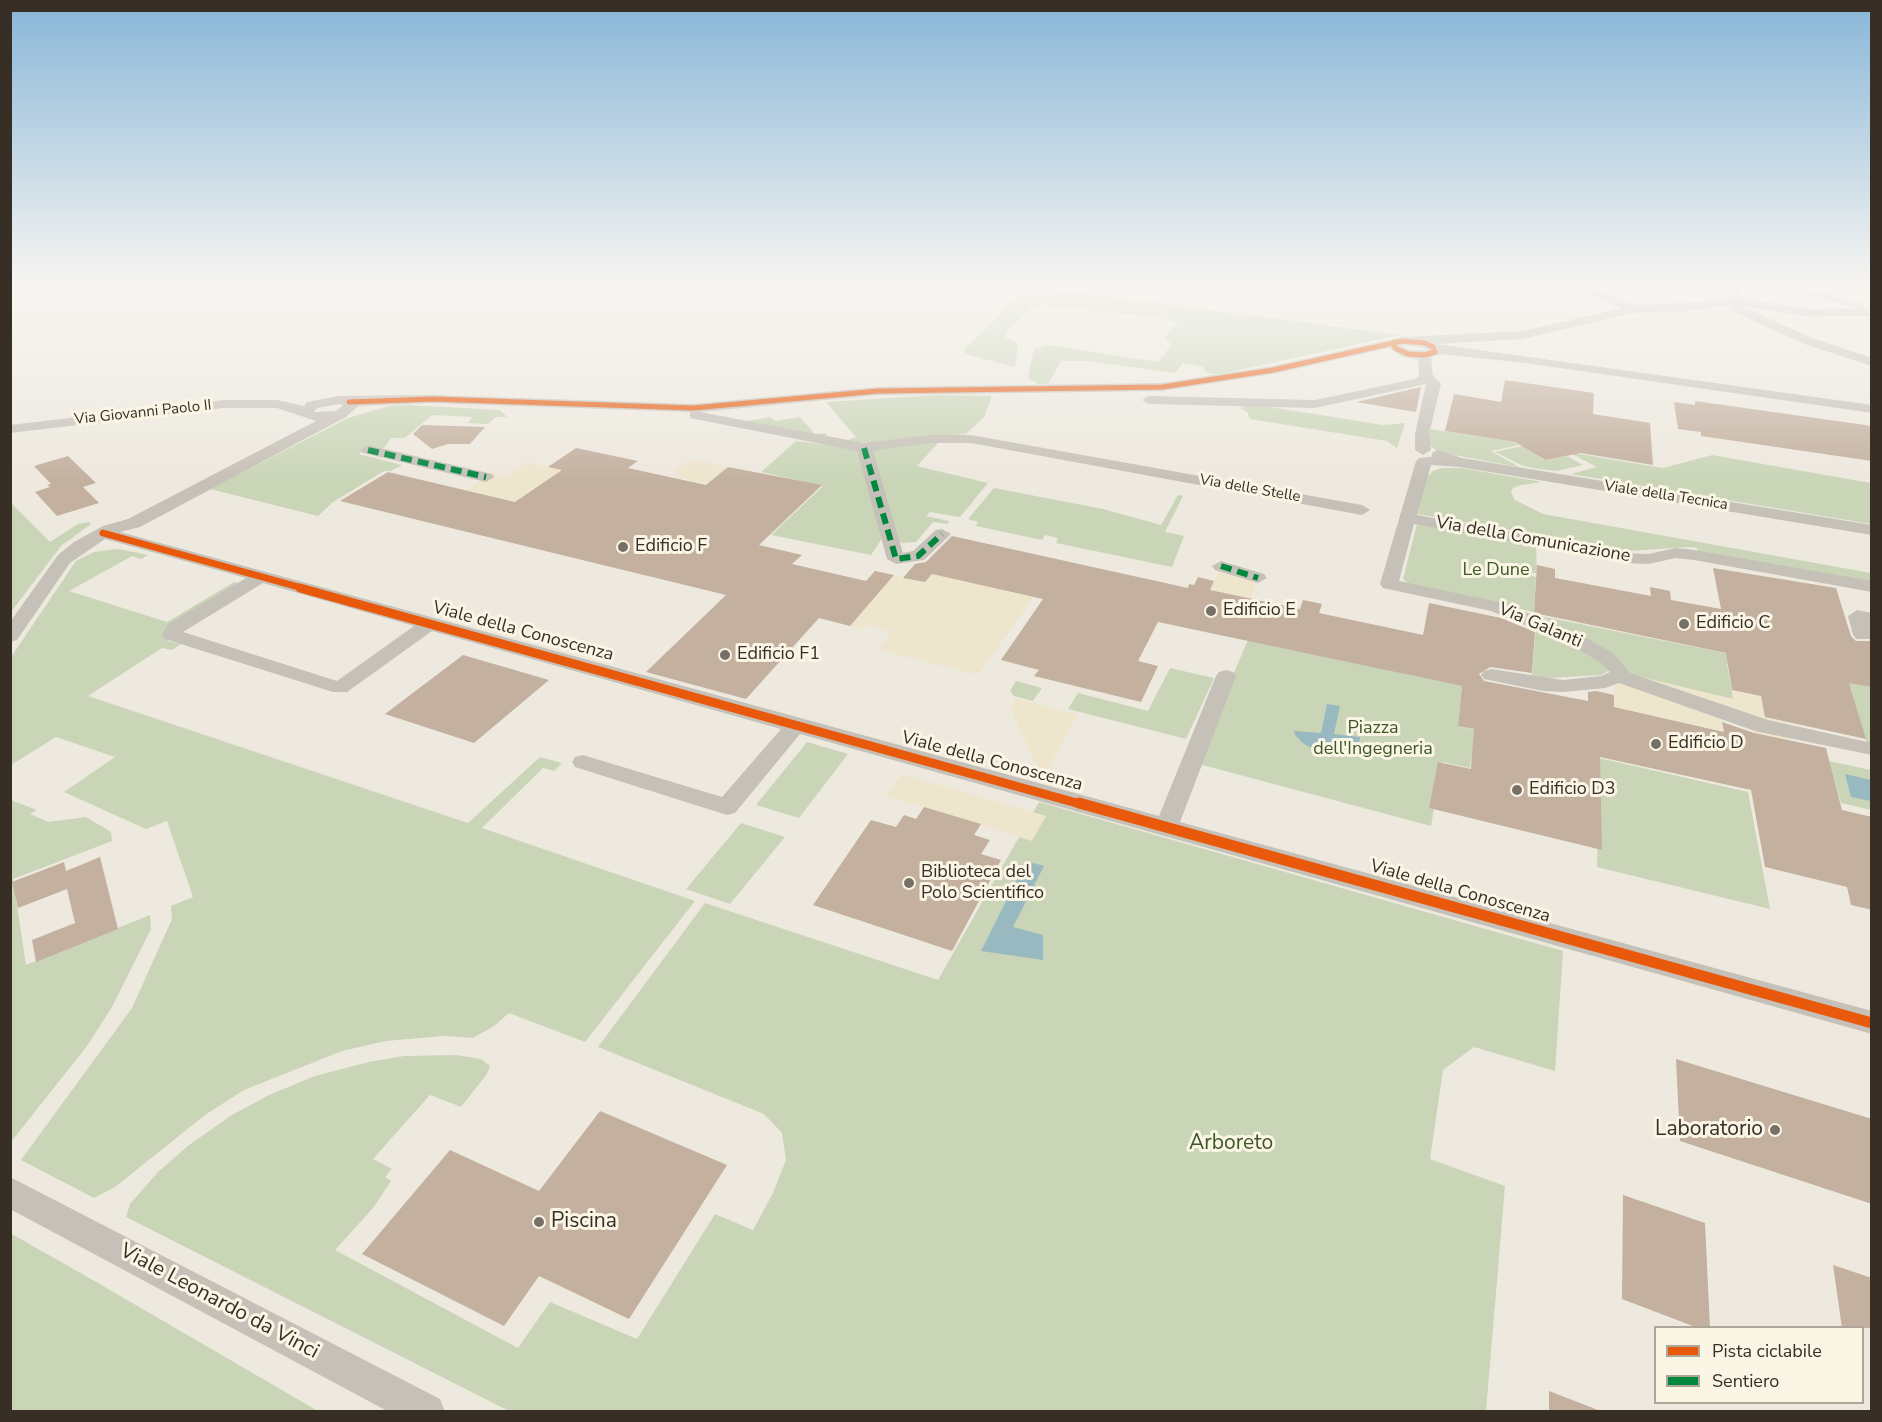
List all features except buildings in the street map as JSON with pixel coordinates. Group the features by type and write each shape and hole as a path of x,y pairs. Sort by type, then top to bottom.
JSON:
{"street":[{"path":"10,636 64,559 80,546 106,531 134,523 345,409 396,400 701,408 878,391 1162,387 1203,383 1355,353 1387,349"},
{"path":"1409,349 1525,359 1872,409"},
{"path":"1492,349 1525,359"},
{"path":"1830,349 1872,362"},
{"path":"1426,377 1429,352"},
{"path":"1023,390 1076,397 1315,404 1413,385 1426,377"},
{"path":"1407,518 1429,457 1422,434 1434,384 1426,377"},
{"path":"106,531 119,518 301,426 312,405 325,401"},
{"name":"Via Giovanni Paolo II","path":"10,429 223,404 325,401 345,409"},
{"name":"Via Giovanni Paolo II","path":"277,404 319,417 345,409"},
{"name":"Via delle Stelle","path":"665,408 864,448 930,439 971,438 1362,510"},
{"path":"864,448 896,559 918,556 942,534"},
{"path":"368,450 486,477"},
{"name":"Viale della Tecnica","path":"1429,457 1872,530"},
{"name":"Via Galanti","path":"1407,518 1389,584 1496,607 1563,632 1607,658 1620,669 1618,676"},
{"name":"Via della Comunicazione","path":"1407,518 1627,558 1648,559 1676,553 1694,555 1872,587"},
{"name":"Viale della Conoscenza","path":"106,531 429,624 1872,1023"},
{"path":"1221,566 1258,578"},
{"path":"261,577 175,628 172,635 340,688 429,624"},
{"path":"1491,675 1543,685 1563,686 1596,684 1618,676 1764,726 1869,749"},
{"path":"1166,827 1226,676"},
{"path":"583,762 727,807 796,725"},
{"name":"Viale Leonardo da Vinci","path":"10,1192 428,1412"}],"green space":[{"path":"1017,349 1015,367 965,354 964,350"},
{"path":"1034,349 1076,349 1158,362 1168,349 1334,349 1216,375 1206,372 1203,367 1183,363 1175,373 1089,361 1061,361 1048,384 1038,384 1028,378"},
{"path":"938,395 992,396 984,417 966,434 869,443 846,441 856,437 826,402"},
{"path":"1252,404 1383,425 1405,423 1397,448 1387,441 1250,419 1247,412 1240,408"},
{"path":"389,406 500,410 507,417 496,417 488,424 468,423 472,417 432,415 405,438 391,438 384,448 367,446 359,454 402,465 391,471 384,471 333,502 318,516 210,489 348,418"},
{"path":"770,417 775,421 800,417 815,434 826,433 828,438 743,422"},
{"path":"1430,429 1515,442 1519,445 1491,451 1519,467 1438,452 1428,444"},
{"path":"796,441 858,449 883,537 871,555 771,535 823,486 761,472"},
{"path":"938,443 917,466 988,483 960,517 930,512 926,516 949,521 948,524 933,522 916,542 903,543 900,542 869,451"},
{"path":"1522,446 1544,460 1567,456 1583,465 1557,471 1539,469 1523,466 1495,452"},
{"path":"1568,452 1663,468 1712,455 1871,483 1871,524 1571,474 1597,467"},
{"path":"1441,468 1462,468 1542,482 1521,485 1513,488 1511,493 1515,500 1543,514 1871,573 1871,583 1698,552 1697,548 1691,547 1628,551 1418,514 1425,479 1433,471"},
{"path":"994,488 1103,509 1161,525 1178,495 1183,496 1165,532 1184,536 1172,567 1056,543 1058,538 1045,535 1042,540 976,526 978,522 968,519"},
{"path":"10,502 50,542 78,524 89,522 91,524 61,546 11,612"},
{"name":"Le Dune","path":"1417,524 1536,545 1537,573 1532,573 1532,576 1536,577 1534,612 1409,584 1403,579"},
{"path":"118,549 148,555 141,559 132,556 69,591 167,622 234,582 241,584 164,636 168,641 181,644 172,650 162,648 88,696 468,823 540,757 562,763 554,771 543,768 482,828 695,901 585,1042 509,1013 494,1026 473,1038 444,1036 386,1041 342,1051 244,1090 205,1115 115,1187 94,1198 21,1160 132,1008 172,919 171,906 193,897 167,821 146,829 64,792 115,757 56,737 11,765 11,657 76,561 94,552"},
{"path":"1540,616 1775,663 1776,673 1727,663 1733,699 1634,677 1590,644"},
{"path":"1536,625 1606,663 1610,670 1601,675 1532,679"},
{"name":"Piazza dell'Ingegneria","path":"1248,640 1462,686 1458,726 1748,792 1770,909 1597,867 1600,773 1472,756 1470,768 1442,762 1431,826 1195,763"},
{"path":"1170,668 1214,678 1186,739 1068,709 1078,693 1148,711"},
{"path":"1796,678 1871,681 1871,749 1868,748 1851,689"},
{"path":"1016,681 1042,688 1033,701 1014,696 1010,691"},
{"path":"807,742 848,754 799,818 756,805"},
{"path":"1829,761 1871,770 1871,810 1841,803"},
{"path":"11,800 37,810 30,814 48,822 86,817 111,832 112,841 13,879 26,965 150,915 151,929 112,1007 87,1046 11,1142"},
{"name":"Arboreto","path":"1039,802 1563,951 1555,1071 1474,1047 1443,1070 1430,1159 1505,1186 1486,1411 509,1411 126,1217 130,1204 158,1172 189,1145 232,1115 269,1095 315,1076 369,1062 404,1056 456,1055 481,1059 490,1066 487,1074 461,1107 430,1095 373,1159 392,1169 385,1177 391,1181 373,1208 335,1250 518,1348 550,1302 637,1339 715,1214 753,1230 773,1193 786,1160 782,1133 764,1114 598,1047 705,903 938,980"},
{"path":"741,823 785,837 730,904 686,889"},
{"path":"10,1233 91,1279 318,1411 11,1411"}],"shaded area":[{"path":"690,459 728,467 707,484 676,477 680,473 673,471"},
{"path":"526,462 562,470 522,503 466,490 493,473 505,476"},
{"path":"1221,566 1260,574 1250,599 1210,590"},
{"path":"932,574 1034,597 978,675 878,650 891,632 866,625 862,629 850,626 894,575 925,582"},
{"path":"1621,672 1733,699 1732,690 1761,696 1765,716 1786,720 1791,746 1756,740 1754,725 1722,719 1723,731 1614,707 1613,679"},
{"path":"1016,698 1077,715 1043,778 1010,708"},
{"path":"902,774 1046,816 1032,841 886,796"}],"water":[{"path":"1327,704 1340,706 1334,734 1360,737 1359,744 1351,751 1335,754 1318,751 1304,744 1295,735 1294,731 1321,733"},
{"path":"1845,774 1871,780 1871,801 1851,797"},
{"path":"1026,861 1044,866 1013,927 1043,935 1043,960 981,951"}],"marked path":[{"path":"864,448 896,559 918,556 942,534"},
{"path":"368,450 486,477"},
{"path":"1221,566 1258,578"}],"cycle path":[{"path":"349,402 433,399 693,408 878,391 1162,387 1273,370 1365,349"},
{"path":"1398,349 1408,354 1424,355 1435,352 1434,349"},
{"path":"103,533 1872,1023"}],"place":[{"name":"Edificio F","path":"623,547"},
{"name":"Edificio E","path":"1211,611"},
{"name":"Edificio C","path":"1684,624"},
{"name":"Edificio F1","path":"725,655"},
{"name":"Edificio D","path":"1656,744"},
{"name":"Edificio D3","path":"1517,790"},
{"name":"Biblioteca del Polo Scientifico","path":"909,883"},
{"name":"Laboratorio","path":"1775,1130"},
{"name":"Piscina","path":"539,1222"}]}
